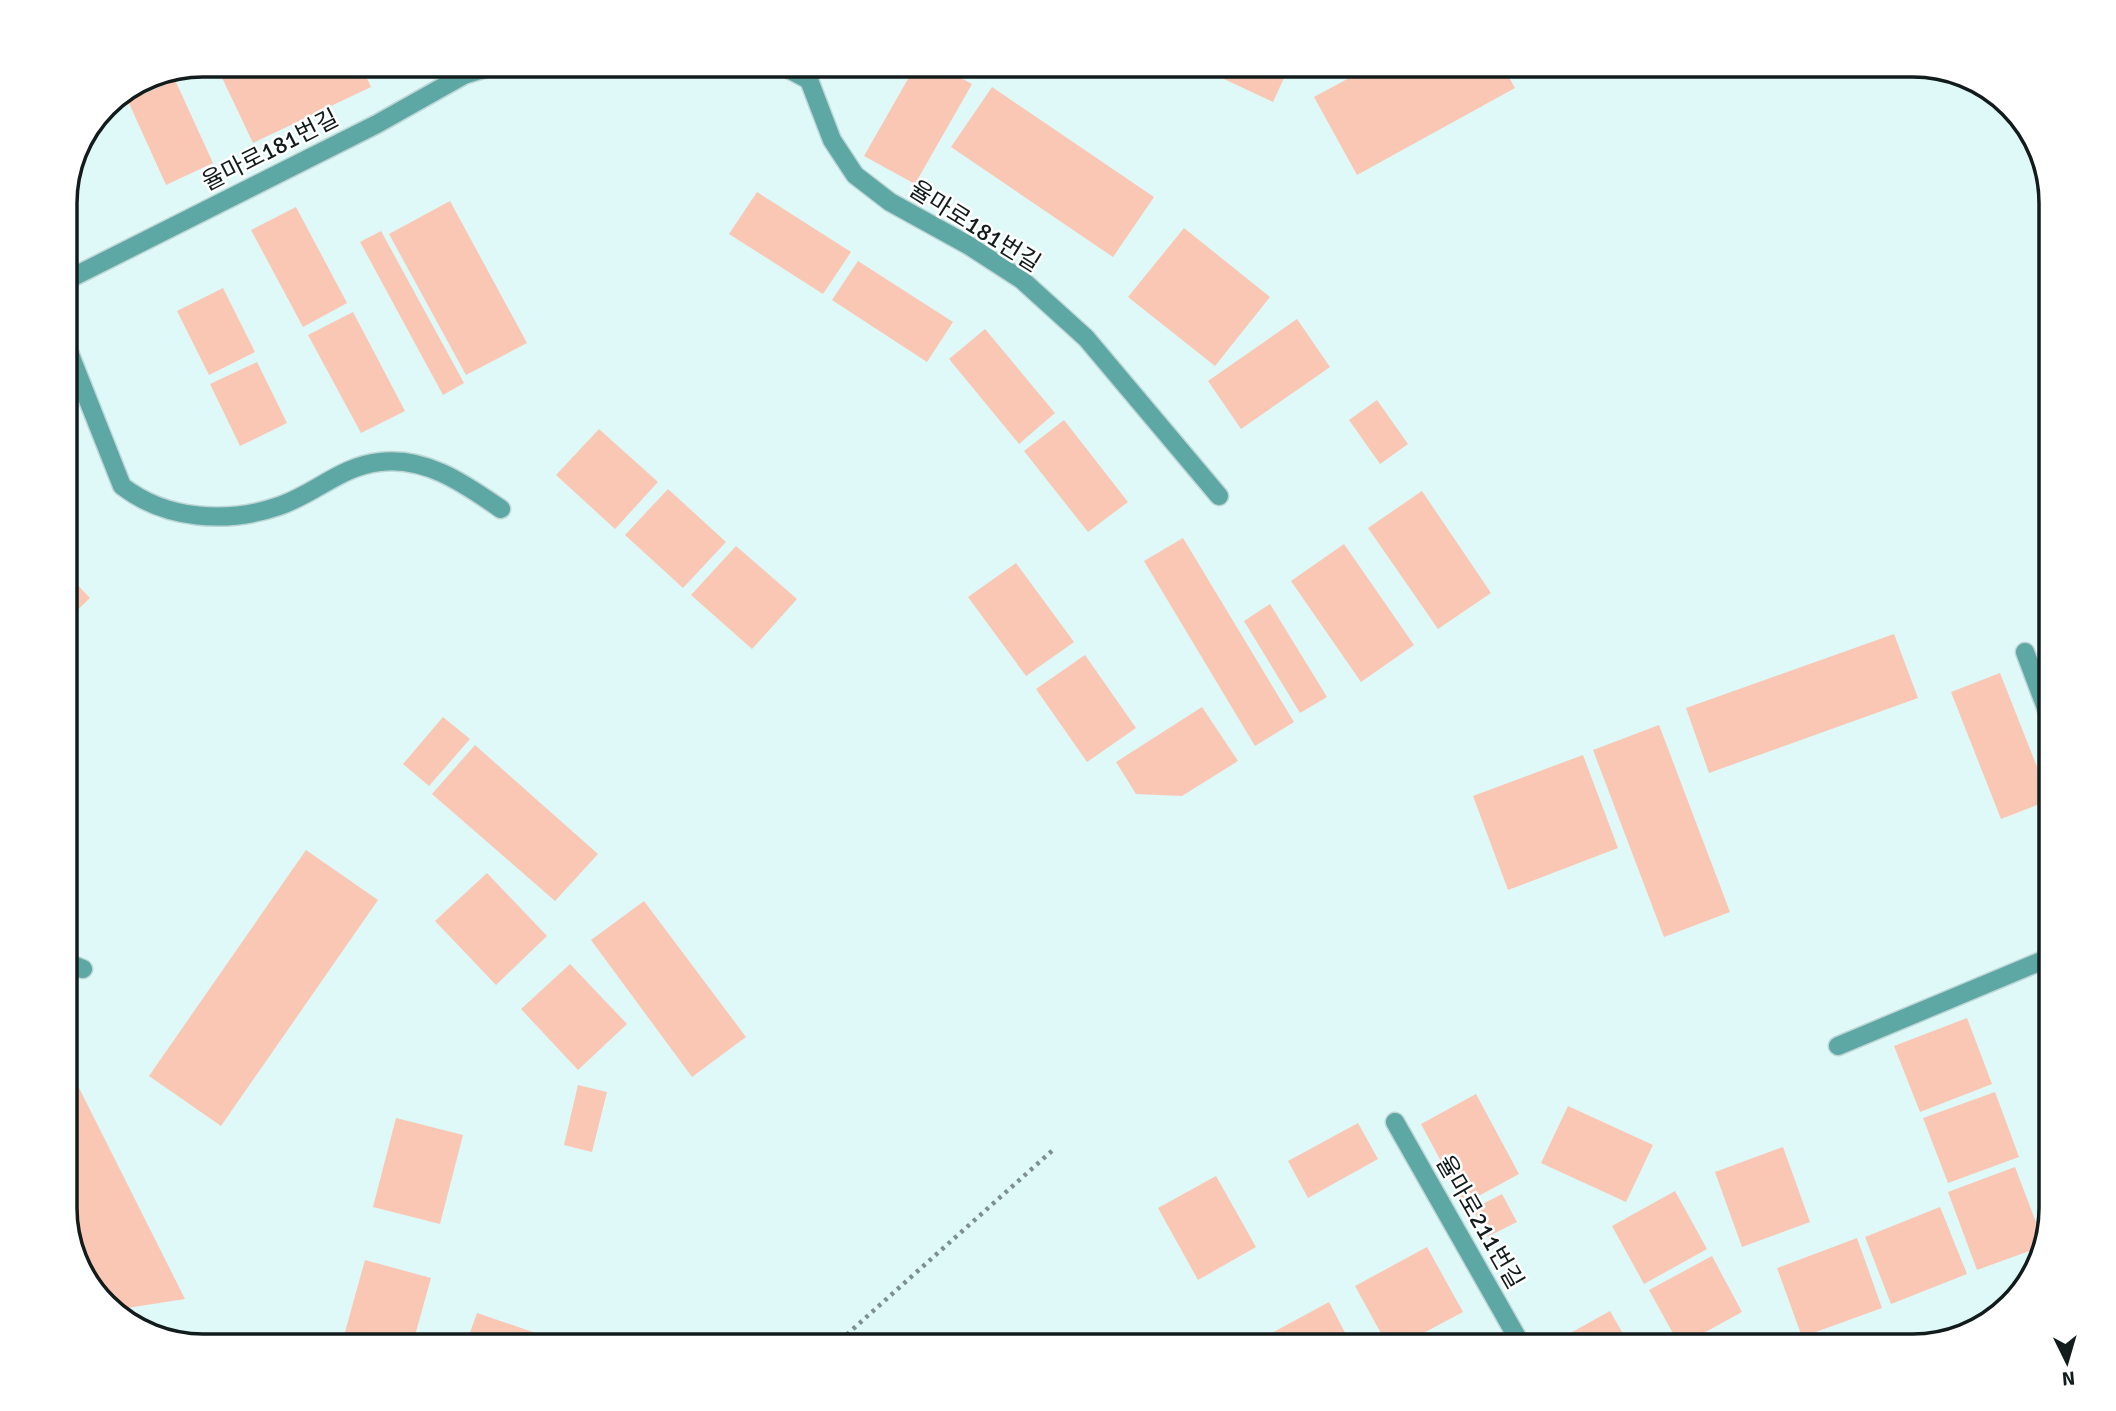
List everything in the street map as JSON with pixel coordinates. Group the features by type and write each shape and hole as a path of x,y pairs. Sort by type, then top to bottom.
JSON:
{"lane":[{"name":"율마로181번길","path":"77,275 377,124 460,77"},
{"name":"율마로181번길","path":"812,77 832,139 855,175 890,202 968,245 1022,280 1086,338 1219,496"},
{"path":"77,372 122,486 143,502 175,513 221,517 279,506 347,469 383,461 425,467 457,478 501,509"},
{"path":"2025,652 2039,689"},
{"path":"1838,1045 2039,962"},
{"path":"77,967 83,969"},
{"name":"율마로211번길","path":"1395,1122 1515,1334"}],"path":[{"path":"847,1334 1054,1149"}],"building":[{"path":"222,77 366,77 371,87 253,143"},
{"path":"909,77 959,77 972,84 915,184 864,156"},
{"path":"1220,77 1284,77 1273,102"},
{"path":"1351,77 1509,77 1515,88 1357,175 1314,97"},
{"path":"175,80 213,163 166,185 128,102"},
{"path":"992,87 1154,197 1113,257 951,147"},
{"path":"757,192 851,252 823,294 729,234"},
{"path":"450,201 527,343 466,375 389,234"},
{"path":"296,207 347,303 303,327 251,230"},
{"path":"1184,228 1270,297 1215,366 1128,297"},
{"path":"381,231 464,383 443,395 360,242"},
{"path":"858,261 953,322 927,362 832,300"},
{"path":"223,288 255,352 209,375 177,311"},
{"path":"353,312 405,411 361,433 308,335"},
{"path":"1297,319 1330,367 1241,429 1208,381"},
{"path":"985,329 1055,413 1019,444 949,359"},
{"path":"257,362 287,423 240,446 210,384"},
{"path":"1377,400 1408,444 1380,464 1349,420"},
{"path":"1064,420 1128,502 1088,532 1024,451"},
{"path":"599,429 658,482 615,529 556,475"},
{"path":"668,489 726,542 683,588 625,535"},
{"path":"1422,491 1491,593 1438,629 1368,528"},
{"path":"1183,538 1294,722 1255,746 1144,561"},
{"path":"1344,544 1414,645 1361,682 1291,581"},
{"path":"736,546 797,599 752,649 691,595"},
{"path":"1016,563 1074,642 1026,676 968,597"},
{"path":"77,584 90,598 77,610"},
{"path":"1270,604 1327,697 1300,713 1244,621"},
{"path":"1894,634 1918,698 1709,773 1686,708"},
{"path":"1085,655 1136,728 1087,762 1036,689"},
{"path":"2000,673 2039,772 2039,804 2001,819 1951,692"},
{"path":"1202,707 1238,761 1182,796 1136,794 1116,762"},
{"path":"443,717 470,739 429,786 403,764"},
{"path":"1659,725 1730,912 1664,937 1593,750"},
{"path":"475,745 598,854 555,901 432,794"},
{"path":"1583,755 1618,848 1508,890 1473,796"},
{"path":"306,850 378,900 221,1126 149,1076"},
{"path":"487,873 547,936 496,985 435,921"},
{"path":"644,901 746,1037 692,1077 591,940"},
{"path":"570,964 627,1024 578,1070 521,1009"},
{"path":"1967,1018 1992,1084 1920,1112 1894,1046"},
{"path":"77,1084 185,1299 127,1308 108,1291 94,1271 81,1241 77,1217"},
{"path":"578,1085 607,1092 592,1152 564,1145"},
{"path":"1995,1092 2019,1157 1948,1183 1923,1118"},
{"path":"1476,1094 1519,1174 1464,1204 1421,1124"},
{"path":"1568,1106 1653,1145 1626,1202 1541,1163"},
{"path":"396,1118 463,1135 440,1224 373,1207"},
{"path":"1358,1123 1378,1159 1308,1198 1288,1161"},
{"path":"1783,1147 1810,1222 1742,1247 1715,1172"},
{"path":"2015,1167 2038,1227 2031,1250 1977,1270 1948,1192"},
{"path":"1216,1176 1256,1247 1198,1280 1158,1208"},
{"path":"1675,1191 1707,1249 1644,1284 1612,1226"},
{"path":"1502,1194 1517,1222 1487,1237 1473,1209"},
{"path":"1940,1207 1967,1274 1891,1304 1865,1237"},
{"path":"1857,1238 1882,1308 1810,1334 1801,1334 1777,1268"},
{"path":"1427,1247 1463,1312 1422,1334 1381,1334 1355,1286"},
{"path":"1712,1256 1742,1312 1702,1334 1673,1334 1649,1290"},
{"path":"365,1260 431,1278 415,1334 344,1334"},
{"path":"1329,1302 1346,1334 1270,1334"},
{"path":"1610,1311 1623,1334 1569,1334"},
{"path":"477,1313 539,1334 469,1334"}]}
